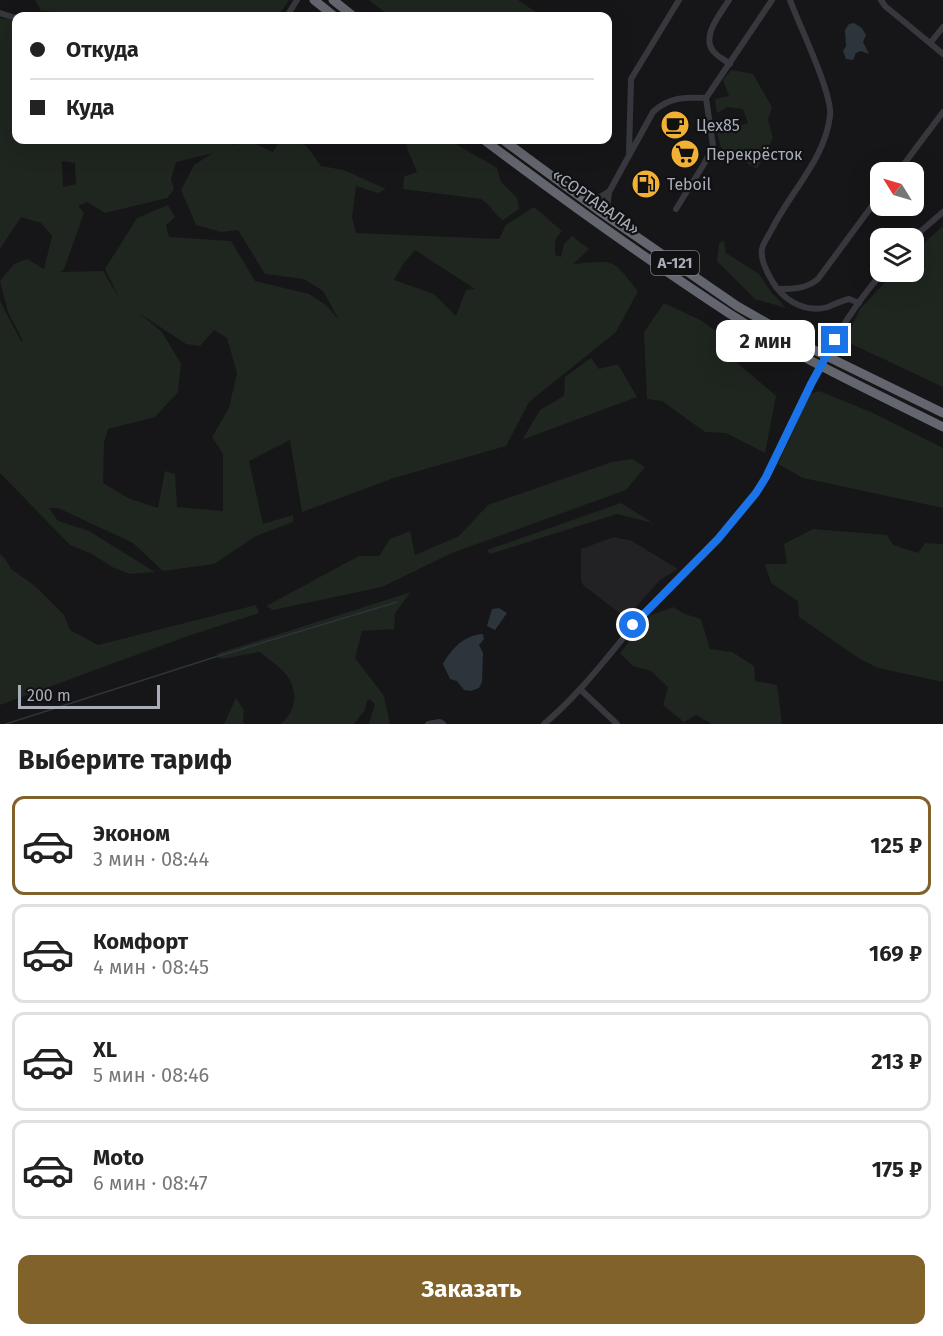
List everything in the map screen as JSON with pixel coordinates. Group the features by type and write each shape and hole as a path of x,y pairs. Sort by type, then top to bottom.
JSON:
{"highway":[{"path":"314,0 329,12"},
{"path":"333,0 348,12"},
{"name":"«СОРТАВАЛА»","path":"489,144 553,192 730,314 808,360 943,427"},
{"name":"«СОРТАВАЛА»","path":"507,144 737,306 804,345 943,413"}],"street":[{"path":"296,3 304,0"},
{"path":"628,156 631,79 679,0"},
{"path":"729,0 710,35 710,44 714,52 730,64"},
{"path":"676,209 713,146 706,98 772,0"},
{"path":"790,0 828,96 831,115 823,141 808,172 777,220 762,250 764,262 782,295 801,306 816,310 849,299 859,303"},
{"path":"881,0 885,6 943,54"},
{"path":"931,42 943,27"},
{"path":"622,227 607,208 609,192 652,112 662,103 680,97 706,98"},
{"path":"906,162 943,112"},
{"path":"570,190 585,198 600,197 609,192"},
{"path":"778,289 801,288 811,285 818,279 870,209"},
{"path":"924,228 943,212"},
{"path":"544,724 580,689 653,604 718,539 744,508 766,477 835,340 875,282"},
{"path":"580,689 617,724"},
{"path":"428,724 440,722 443,724"}],"shaded area":[{"path":"35,0 289,0 281,12 41,11"},
{"path":"369,0 518,0 536,12 384,12"},
{"path":"0,18 12,20 12,144 235,144 232,146 256,144 273,152 278,144 303,144 321,166 344,170 386,189 378,193 356,186 352,217 356,233 499,239 506,225 534,207 562,231 555,240 555,255 561,257 564,244 572,236 589,249 573,264 611,263 617,266 638,291 616,332 529,402 506,446 394,478 302,512 290,440 249,461 263,524 293,515 293,522 256,536 214,564 163,571 133,543 58,508 49,508 58,521 89,531 155,572 130,574 70,545 0,473 0,301 23,341 8,312 0,281 14,264 27,259 44,269 52,236 41,223 21,217 0,249","holes":["213,153 194,165 181,190 196,225 221,232 238,230 265,274 304,279 323,291 339,320 326,305 309,294 255,281 231,241 169,237 166,225 175,217 168,205 137,218 105,269 120,299 103,271 60,272 64,269 84,213 78,206 87,202 105,213 167,198 174,190 171,179 176,162","62,161 75,163 76,184 63,187","415,250 475,289 466,290 456,316 434,294 394,280 403,264","139,313 186,344 200,346 214,330 227,338 237,373 229,408 212,437 223,454 223,511 177,507 175,474 165,471 158,508 130,499 103,483 104,442 108,429 155,417 178,392 181,364 162,332"]},
{"path":"854,23 862,28 866,35 863,42 869,54 861,51 856,53 853,60 846,59 843,51 846,46 845,30 849,24"},
{"path":"731,70 753,74 772,107 768,120 773,138 757,169 721,148 717,133 748,123 743,109 728,107 717,113 715,99 729,96 723,80"},
{"path":"407,144 456,144 497,168 501,182 517,198 519,209 503,220 481,199 403,189 404,177 417,172"},
{"path":"943,226 943,387 845,341 860,309 886,282 924,282 924,243"},
{"path":"724,241 726,253 759,274 786,308 755,299 717,261 719,243"},
{"path":"664,303 702,321 734,345 734,360 776,396 765,453 726,433 705,432 662,401 647,399 644,332"},
{"path":"591,358 599,369 618,364 637,397 522,440 540,410 564,396 565,377"},
{"path":"819,391 871,412 943,448 943,508 803,478 778,464 810,394"},
{"path":"632,459 645,467 626,490 452,553 382,587 273,610 266,606 359,556 379,556 390,539 410,531 415,555 459,536 488,505 612,462"},
{"path":"621,503 653,523 617,514 490,554 487,550"},
{"path":"813,529 887,535 893,545 918,553 925,543 943,544 943,682 878,668 860,659 799,617 798,601 771,583 765,564 787,564 784,544"},
{"path":"614,537 632,541 678,569 660,580 626,618 583,585 581,580 581,549"},
{"path":"0,554 11,569 35,586 64,615 70,630 98,645 256,605 259,613 185,637 0,705"},
{"path":"411,592 395,613 394,629 362,631 355,658 384,696 390,724 369,724 375,704 370,699 354,724 281,724 290,714 294,702 294,690 279,667 260,652 221,659 216,654"},
{"path":"673,607 701,619 710,649 732,652 754,666 755,681 777,685 782,724 712,724 696,715 684,722 663,705 668,687 651,671 633,666 620,653 651,615"},
{"path":"499,608 507,613 495,630 487,626 492,609"},
{"path":"483,634 484,639 479,645 483,653 482,682 479,688 471,691 464,690 457,681 450,679 443,664 450,653 464,640"},
{"path":"236,698 244,710 243,722 245,724 224,724"}],"waterway":[{"path":"6,724 397,602"}],"place":[{"name":"Цех85","path":"675,125"},
{"name":"Перекрёсток","path":"685,154"},
{"name":"Teboil","path":"646,184"}],"route":[{"path":"633,625 718,539 756,493 777,457 811,384 835,340"}]}
